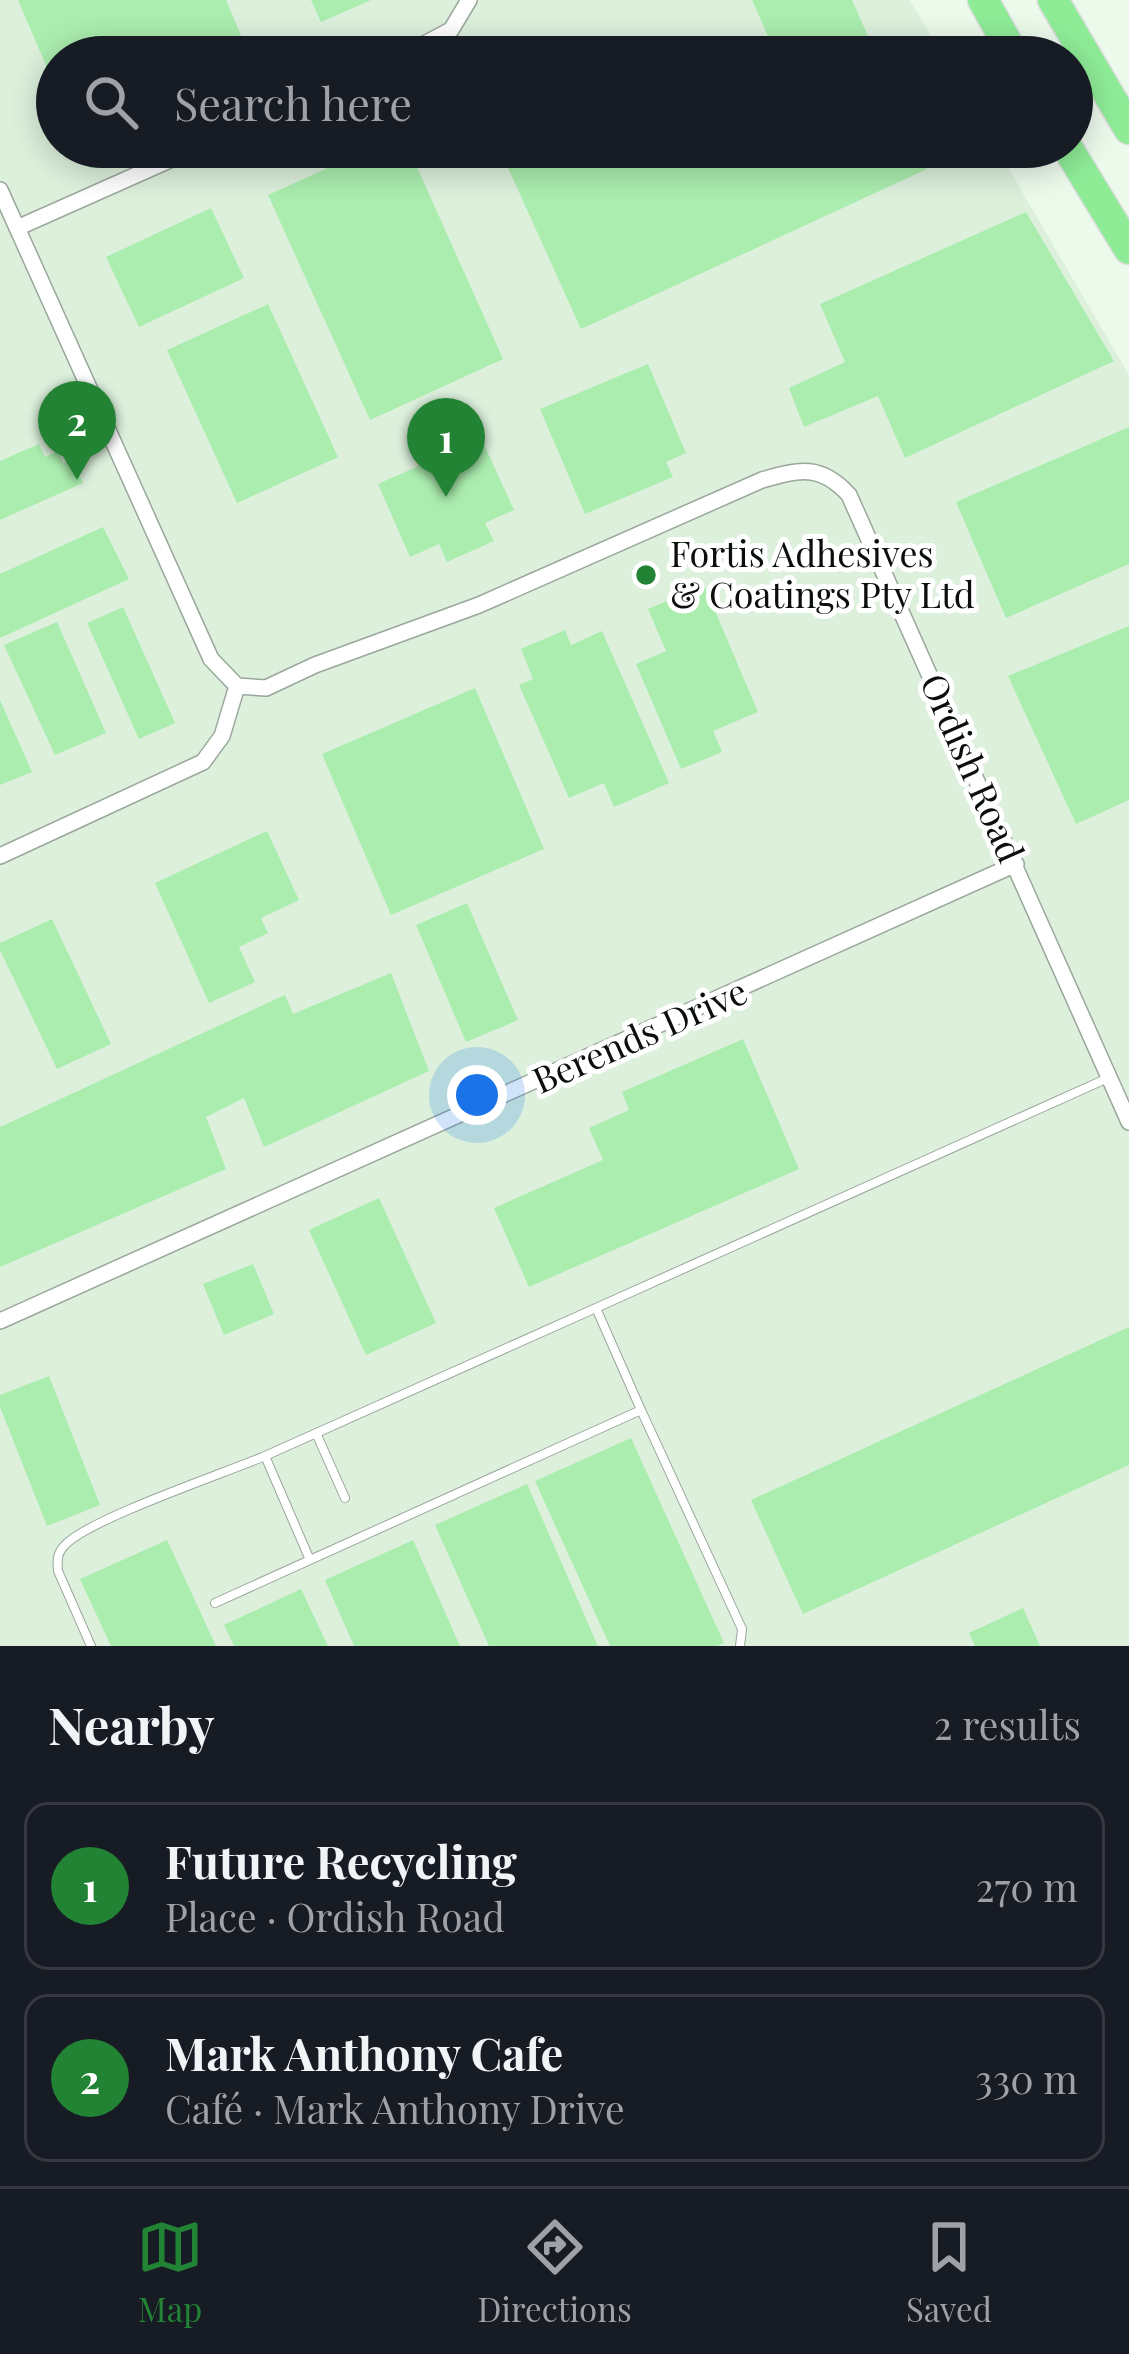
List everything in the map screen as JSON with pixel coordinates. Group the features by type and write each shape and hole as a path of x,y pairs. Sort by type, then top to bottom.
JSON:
{"highway":[{"path":"983,0 1004,36"},
{"path":"1053,0 1074,36"},
{"path":"1093,68 1129,129"},
{"path":"1080,168 1129,249"}],"street":[{"path":"440,36 451,30 469,0"},
{"path":"9,219 144,168"},
{"path":"0,190 9,219 211,659 237,686 222,736 203,763 0,856"},
{"name":"Ordish Road","path":"237,686 266,688 478,605 762,479 790,471 814,471 835,479 849,495 1129,1122"},
{"name":"Berends Drive","path":"0,1322 1016,864"}],"lane":[{"path":"92,1646 57,1560 65,1545 95,1527 265,1456 1109,1077"},
{"path":"596,1308 742,1629 740,1646"},
{"path":"215,1603 641,1410"},
{"path":"316,1433 345,1498"},
{"path":"265,1456 310,1560"}],"shaded area":[{"path":"0,0 910,0 931,36 36,36 36,168 1008,168 1129,375 1129,1646 0,1646"}],"building":[{"path":"18,0 226,0 241,36 36,36 36,42"},
{"path":"311,0 371,0 321,22"},
{"path":"752,0 852,0 868,36 768,36"},
{"path":"328,168 417,168 503,359 370,420 268,195"},
{"path":"508,168 927,168 927,169 581,329"},
{"path":"211,208 244,278 139,327 106,257"},
{"path":"1026,212 1114,361 905,458 878,396 804,427 789,388 845,362 820,304"},
{"path":"268,304 338,457 237,503 167,350"},
{"path":"648,364 686,453 666,462 673,477 585,514 540,409"},
{"path":"1129,427 1129,564 1006,618 956,502"},
{"path":"481,438 514,510 485,523 494,541 447,562 439,544 410,557 378,484"},
{"path":"39,444 45,457 58,451 63,463 72,459 83,483 0,520 0,461"},
{"path":"103,527 129,579 0,638 0,574"},
{"path":"704,585 758,712 713,731 722,752 681,769 636,664 666,651 648,609"},
{"path":"123,607 175,723 139,739 87,623"},
{"path":"57,622 106,733 55,755 4,645"},
{"path":"1129,626 1129,800 1076,824 1008,676"},
{"path":"565,630 571,645 602,631 669,783 614,807 604,783 569,798 519,685 533,679 521,649"},
{"path":"475,688 544,849 391,915 322,754"},
{"path":"0,700 32,772 0,785"},
{"path":"267,831 299,900 261,918 268,933 239,947 255,982 209,1003 155,883"},
{"path":"467,903 518,1020 466,1042 416,925"},
{"path":"52,919 111,1044 57,1069 0,950 0,943"},
{"path":"391,973 429,1071 264,1147 244,1098 206,1117 226,1169 0,1267 0,1127 285,995 293,1014"},
{"path":"743,1039 799,1169 529,1287 494,1208 603,1160 589,1128 629,1110 622,1092"},
{"path":"379,1198 436,1323 366,1355 309,1230"},
{"path":"253,1264 274,1314 224,1335 203,1284"},
{"path":"1129,1327 1129,1465 803,1614 751,1500"},
{"path":"49,1376 100,1505 47,1526 0,1407 0,1395"},
{"path":"631,1438 724,1643 610,1646 535,1481"},
{"path":"527,1484 598,1646 489,1646 435,1525"},
{"path":"167,1540 216,1646 111,1646 80,1579"},
{"path":"413,1540 460,1646 354,1646 325,1580"},
{"path":"301,1589 328,1646 234,1646 224,1625"},
{"path":"1023,1608 1040,1646 975,1646 969,1633"}],"place":[{"name":"Mark Anthony Cafe","path":"77,480"},
{"name":"Future Recycling","path":"446,497"},
{"name":"Fortis Adhesives & Coatings Pty Ltd","path":"646,575"}]}
